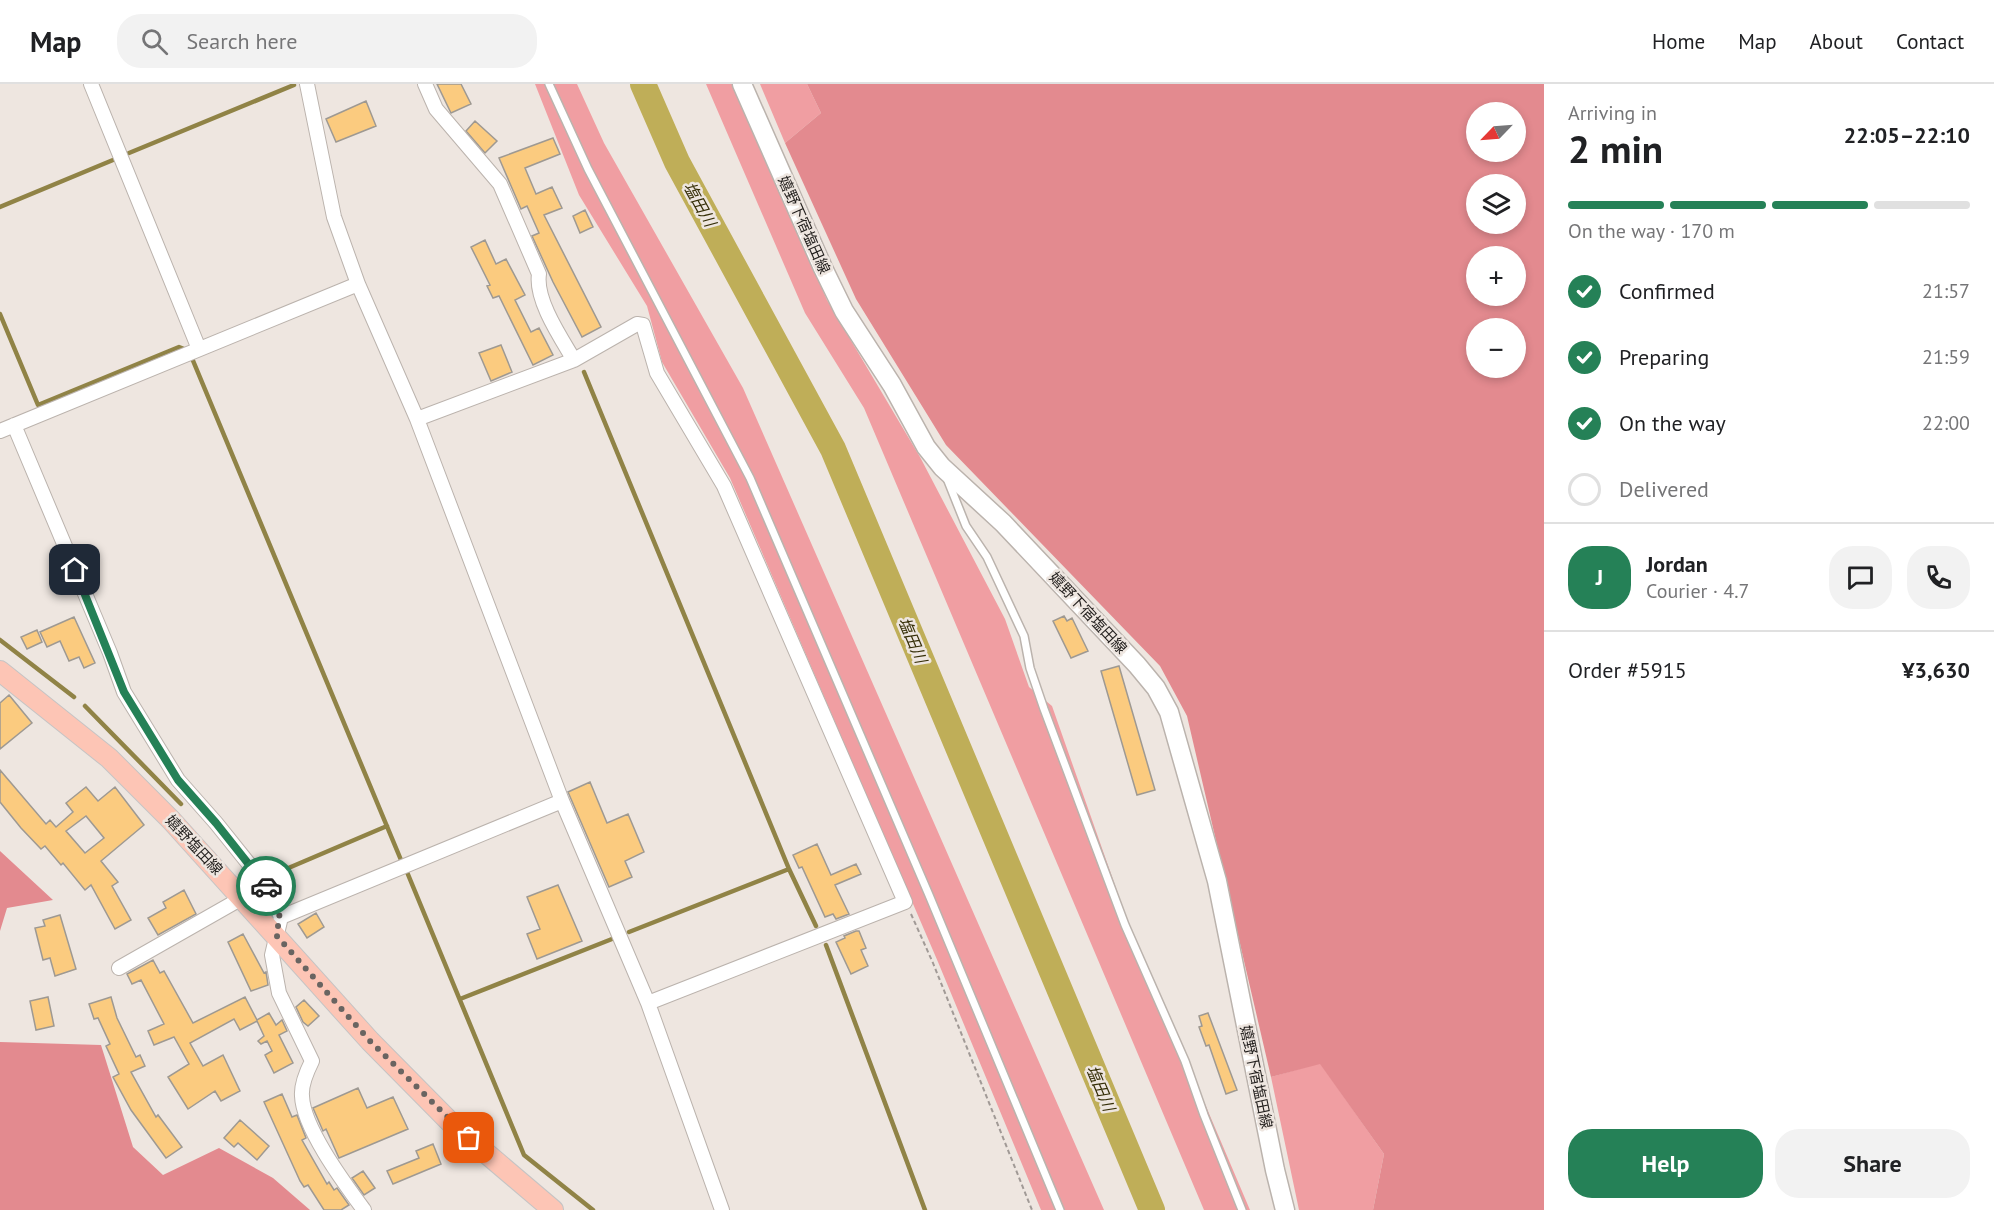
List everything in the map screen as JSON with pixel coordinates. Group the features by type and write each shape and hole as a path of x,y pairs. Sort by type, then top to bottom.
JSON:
{"main road":[{"name":"嬉野下宿塩田線","path":"742,84 822,268 844,311 892,385 926,447 942,467 1003,523 1137,665 1156,688 1169,712 1217,881 1271,1148 1286,1210"},
{"name":"嬉野塩田線","path":"0,671 110,758 171,820 242,898 278,926 370,1041 453,1125 553,1210"}],"street":[{"path":"91,84 192,352"},
{"path":"307,84 334,217 358,284 417,419 562,801 648,1002 722,1210"},
{"path":"425,84 436,110 500,184 539,274 538,284 554,326 574,360"},
{"path":"0,431 358,284"},
{"path":"417,419 574,360 637,324 644,325 657,373 724,486 905,902 648,1002"},
{"path":"14,425 124,692 178,780 216,823 268,889 278,926 273,955 279,993 312,1061 301,1095 304,1113 334,1170 364,1210"},
{"path":"278,926 562,801"},
{"path":"119,968 242,898"}],"lane":[{"path":"549,84 588,169 750,478 929,895 1060,1210"},
{"path":"942,467 966,526 987,557 1024,636 1030,669 1125,925 1185,1061 1242,1210"}],"path":[{"path":"905,902 933,963 1032,1210"}],"shaded area":[{"path":"535,84 577,84 604,143 743,388 1104,1210 1041,1210 938,962 730,478 662,362 647,306 579,195"},
{"path":"706,84 736,84 827,300 920,457 1005,619 1029,687 1052,706 1129,925 1250,1210 1204,1210 864,408 805,313"},
{"path":"760,84 807,84 821,113 785,143"},
{"path":"807,84 1544,84 1544,1210 1373,1210 1384,1154 1320,1064 1271,1077 1187,716 1160,666 946,445 856,299 785,143 821,113"},
{"path":"0,851 53,900 7,908 0,931"},
{"path":"0,1042 101,1045 133,1147 163,1175 219,1148 273,1178 310,1210 0,1210"},
{"path":"1320,1063 1384,1154 1373,1210 1299,1210 1271,1077"}],"building":[{"path":"437,84 461,84 471,104 451,113"},
{"path":"366,101 376,126 336,142 326,119"},
{"path":"475,121 497,141 485,153 466,131"},
{"path":"553,138 560,154 525,168 536,194 552,187 562,208 544,215 601,327 582,337 532,236 539,233 527,206 521,209 499,158"},
{"path":"585,210 593,227 580,233 573,216"},
{"path":"485,240 496,264 506,259 525,295 515,300 531,332 539,328 553,355 533,365 499,296 493,298 487,286 490,285 471,247"},
{"path":"501,345 512,372 491,381 479,353"},
{"path":"1064,616 1067,621 1072,618 1088,651 1071,658 1053,621"},
{"path":"74,617 95,663 84,668 79,657 69,661 60,641 47,647 40,632"},
{"path":"37,630 42,642 27,649 21,637"},
{"path":"1119,666 1155,790 1137,795 1101,671"},
{"path":"9,695 32,723 0,749 0,703"},
{"path":"0,770 46,824 50,820 56,827 73,812 66,803 86,787 98,801 115,787 144,825 101,861 118,882 112,886 131,920 115,929 91,885 85,890 63,863 61,865 45,846 41,849 0,802","holes":["86,816 104,838 85,853 66,831"]},
{"path":"590,782 607,823 628,814 644,852 625,861 632,877 609,887 568,792"},
{"path":"817,844 831,875 856,864 861,874 835,885 849,914 836,919 833,914 825,917 802,867 799,868 793,855"},
{"path":"558,885 582,941 537,959 527,934 540,929 527,897"},
{"path":"184,890 196,914 158,935 148,918 166,908 163,902"},
{"path":"316,913 324,927 307,938 298,924"},
{"path":"60,915 76,969 55,976 50,958 43,960 35,928 45,926 43,920"},
{"path":"859,931 866,948 861,950 868,966 851,974 836,942"},
{"path":"243,934 264,973 266,972 268,985 251,991 228,942"},
{"path":"153,960 160,973 164,971 193,1023 245,997 257,1020 269,1013 276,1025 282,1020 287,1031 279,1035 293,1063 274,1073 265,1055 272,1051 267,1041 261,1044 258,1041 264,1036 257,1021 240,1030 234,1019 190,1043 203,1066 223,1055 240,1091 221,1101 215,1091 188,1109 168,1077 189,1064 174,1037 154,1045 148,1031 164,1024 141,980 132,984 127,974"},
{"path":"48,997 54,1026 36,1030 30,1001"},
{"path":"111,997 117,1018 136,1057 140,1055 145,1066 131,1072 156,1117 158,1115 182,1147 166,1158 131,1110 113,1077 119,1074 106,1046 110,1044 98,1018 94,1019 89,1004"},
{"path":"304,1000 319,1016 308,1026 303,1022 296,1007"},
{"path":"1208,1013 1237,1090 1226,1094 1209,1045 1206,1046 1199,1027 1202,1026 1199,1016"},
{"path":"358,1088 367,1108 393,1097 408,1129 339,1158 326,1129 323,1131 313,1108"},
{"path":"282,1094 292,1117 297,1115 306,1138 302,1140 327,1184 329,1182 334,1190 337,1188 349,1205 341,1210 324,1210 308,1185 304,1187 300,1181 264,1102"},
{"path":"240,1120 269,1146 257,1160 238,1143 234,1147 224,1138"},
{"path":"433,1144 441,1164 393,1184 387,1171 419,1158 416,1151"},
{"path":"363,1171 375,1188 364,1195 352,1178"}],"waterway":[{"name":"塩田川","path":"643,84 677,162 833,449 1152,1210"},
{"path":"129,153 294,85"},
{"path":"0,207 113,160"},
{"path":"0,314 38,405 179,347 189,351 401,860"},
{"path":"584,372 789,869"},
{"path":"0,640 74,697"},
{"path":"85,706 181,804"},
{"path":"272,875 387,826"},
{"path":"629,932 789,869 816,926"},
{"path":"407,872 524,1155 593,1210"},
{"path":"460,999 612,939"},
{"path":"826,945 925,1210"}],"way so far":[{"path":"266,886 280,917 276,935 370,1041 453,1125 469,1138"}],"route":[{"path":"75,570 124,692 178,780 266,886"}]}
